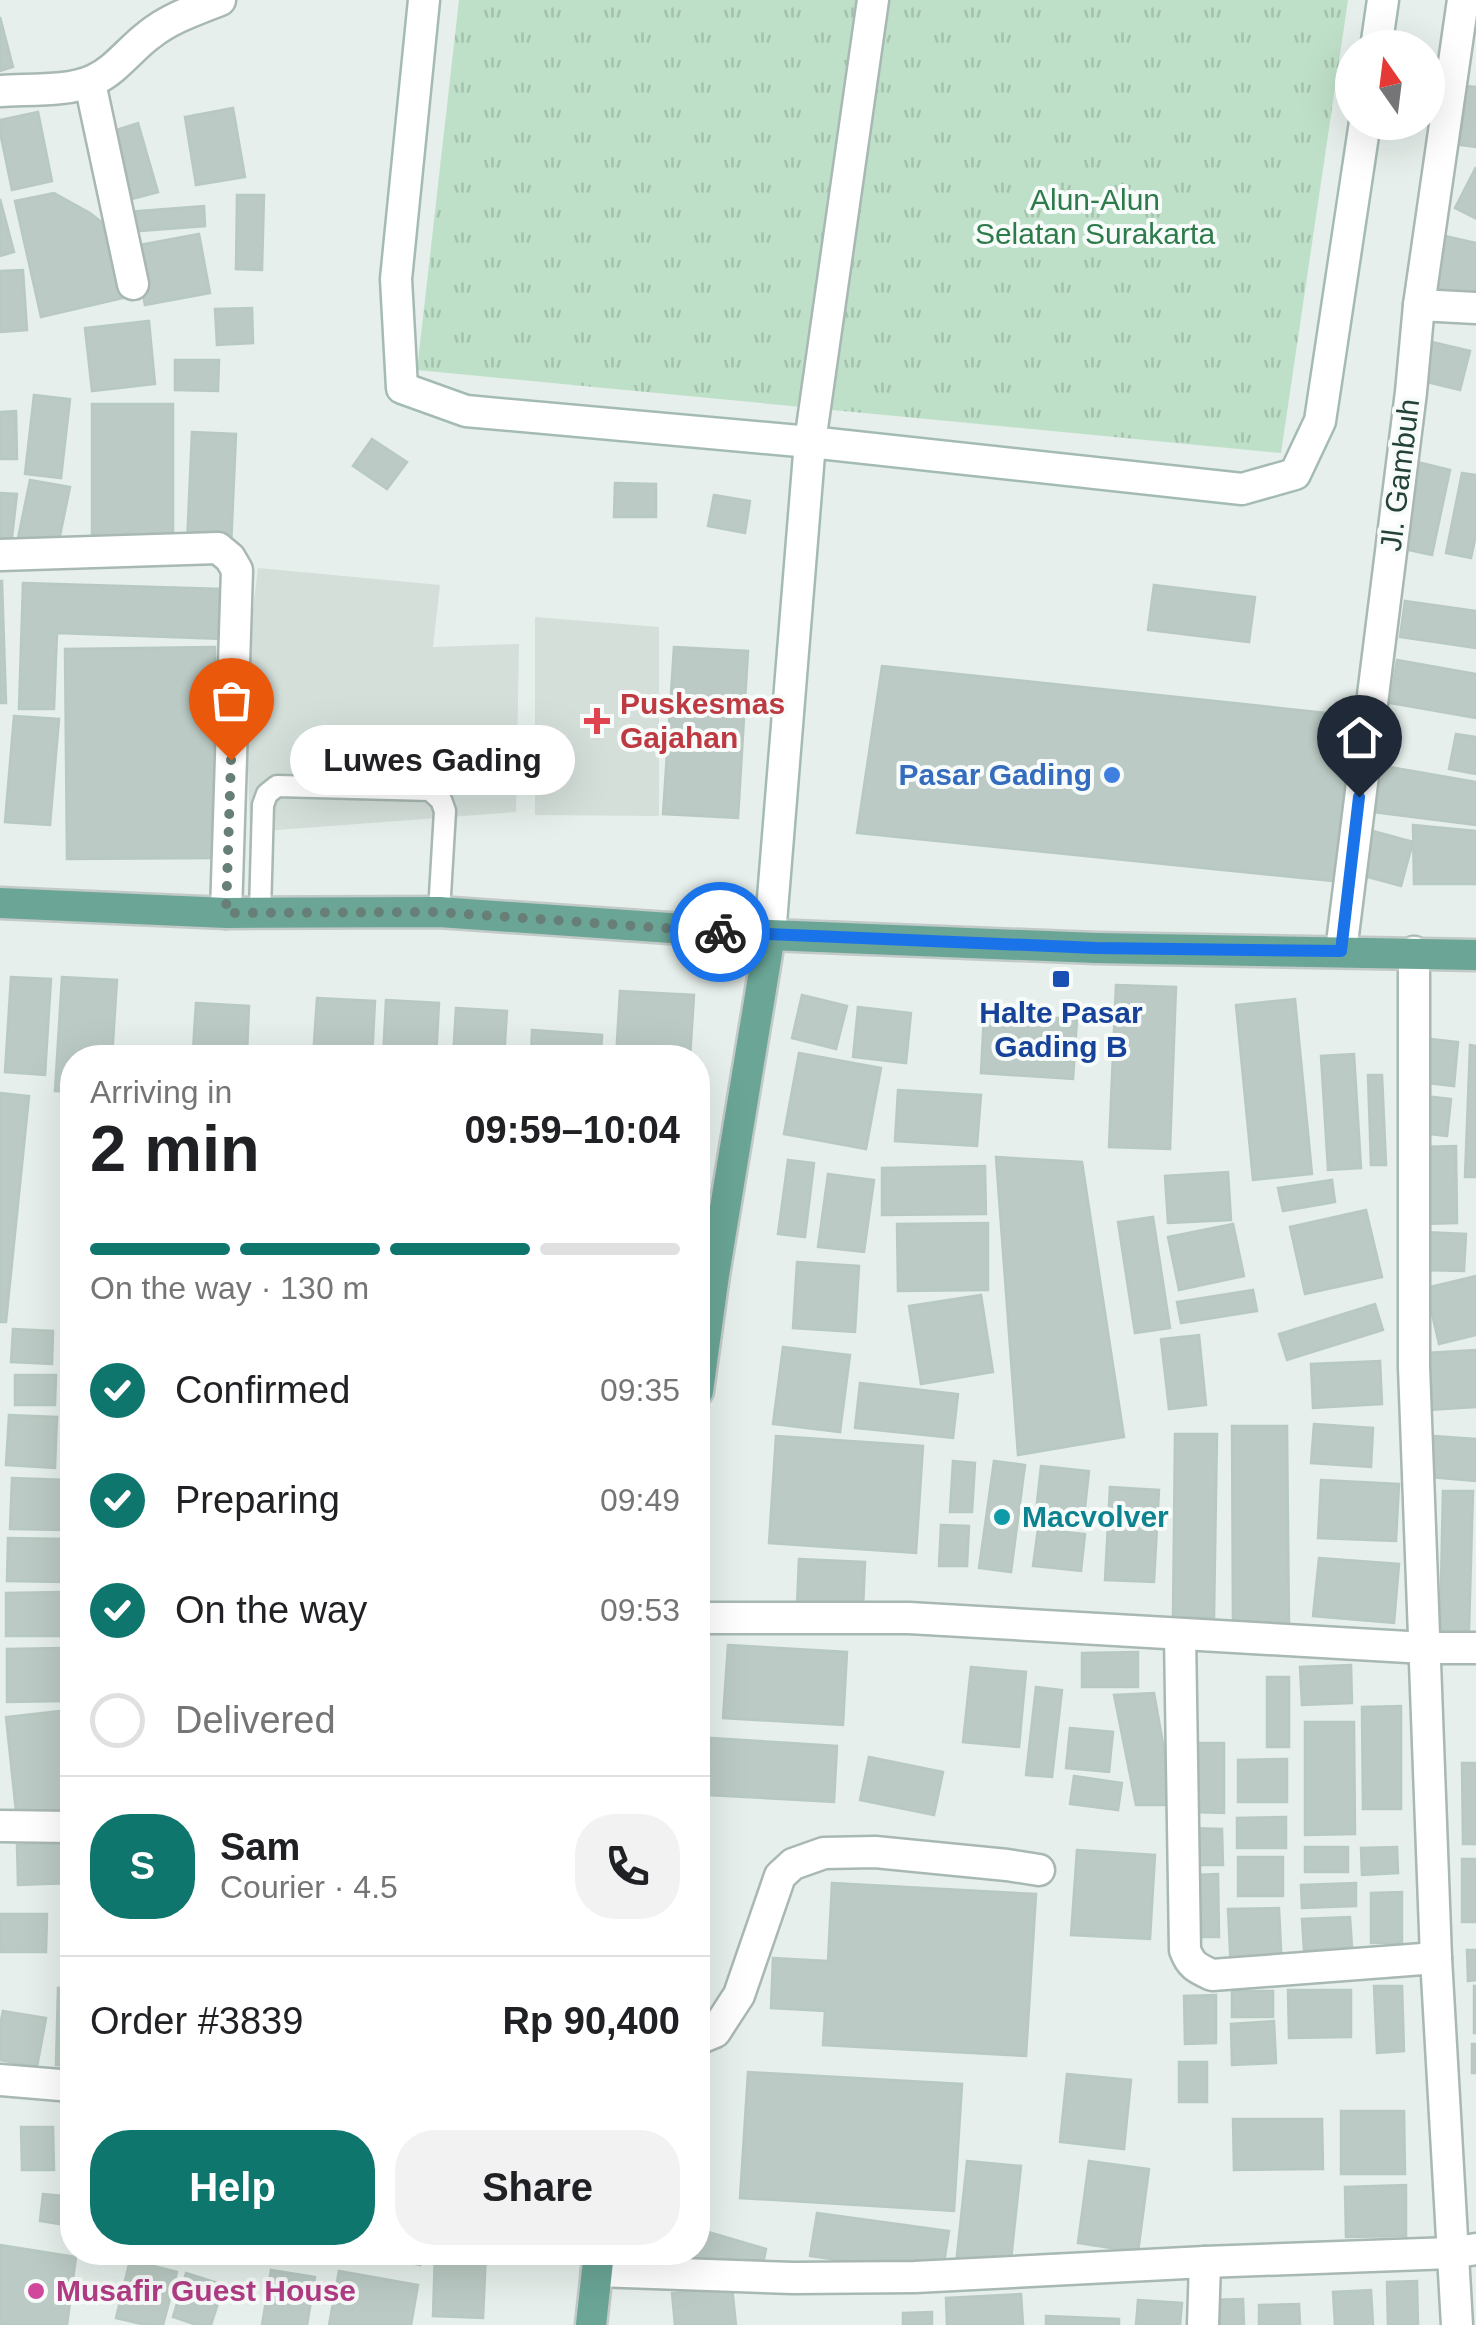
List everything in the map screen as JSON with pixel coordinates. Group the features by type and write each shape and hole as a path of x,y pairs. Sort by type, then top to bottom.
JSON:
{"main road":[{"path":"0,902 226,913 438,912 770,936 1096,948 1476,955"},
{"path":"710,1306 770,936"},
{"path":"591,2325 598,2265"}],"street":[{"path":"0,91 90,82 107,74 160,26 220,0"},
{"path":"424,0 396,279 402,388 466,411 810,442 1242,488 1296,474 1320,422 1362,140"},
{"path":"770,936 810,442 873,0"},
{"path":"1379,30 1384,0"},
{"name":"Jl. Gambuh","path":"1341,951 1419,305 1464,0"},
{"path":"90,82 133,284"},
{"path":"1419,305 1476,308"},
{"path":"0,555 218,548 238,570 226,913"},
{"path":"1414,952 1414,1367 1436,1958 1464,2251 1457,2325"},
{"path":"710,1618 909,1618 1476,1648"},
{"path":"1180,1634 1185,1950 1189,1962 1212,1975 1436,1958"},
{"path":"0,1826 60,1827"},
{"path":"710,2034 738,1995 780,1876 793,1864 824,1853 875,1852 1039,1870"},
{"path":"0,2080 60,2085"},
{"path":"635,2265 793,2278 914,2277 1464,2251"},
{"path":"1203,2325 1205,2262"}],"lane":[{"path":"260,912 263,805 267,794 277,786 430,790 441,800 445,812 438,912"}],"shaded area":[{"path":"258,568 440,585 433,647 519,644 516,812 250,832 245,675"},
{"name":"Puskesmas Gajahan","path":"535,617 659,627 659,816 535,815"}],"green space":[{"name":"Alun-Alun Selatan Surakarta","path":"459,0 1348,0 1344,30 1335,30 1335,88 1281,453 417,370"}],"building":[{"path":"0,17 13,67 0,71"},
{"path":"1466,86 1476,87 1476,147 1460,145"},
{"path":"233,108 245,177 196,185 185,117"},
{"path":"38,112 52,181 12,190 0,120"},
{"path":"138,123 158,192 132,199 113,131"},
{"path":"1476,167 1476,216 1475,218 1455,208"},
{"path":"54,193 114,232 127,297 41,317 15,201"},
{"path":"237,195 264,195 262,270 236,269"},
{"path":"0,199 14,252 0,256"},
{"path":"204,206 205,226 128,232 127,212"},
{"path":"199,234 210,293 145,305 134,246"},
{"path":"1445,236 1476,243 1476,303 1431,291"},
{"path":"23,270 27,330 0,332 0,271"},
{"path":"252,308 253,343 217,345 215,309"},
{"path":"149,321 155,384 92,391 85,328"},
{"path":"1432,342 1470,351 1460,390 1423,381"},
{"path":"175,360 219,360 218,391 175,390"},
{"path":"34,395 70,399 61,478 25,474"},
{"path":"92,404 173,404 173,544 92,544"},
{"path":"16,411 17,459 0,459 0,412"},
{"path":"192,432 236,434 231,547 187,544"},
{"path":"372,439 407,462 387,489 353,466"},
{"path":"1413,461 1450,470 1432,555 1395,547"},
{"path":"1462,473 1476,475 1476,534 1471,558 1446,553"},
{"path":"30,480 70,487 57,550 17,543"},
{"path":"615,483 656,484 656,517 614,517"},
{"path":"0,493 17,494 10,554 0,553"},
{"path":"714,495 750,501 745,533 708,526"},
{"path":"2,581 6,703 0,703"},
{"path":"23,583 223,589 223,639 57,633 54,709 19,709"},
{"path":"1154,585 1255,597 1249,642 1148,630"},
{"path":"1405,601 1476,611 1476,648 1400,637"},
{"path":"215,647 216,858 67,859 65,649"},
{"path":"674,647 748,651 738,818 663,814"},
{"path":"1397,660 1476,674 1476,718 1390,703"},
{"name":"Pasar Gading","path":"882,666 1366,717 1342,882 857,833"},
{"path":"14,716 59,719 50,825 5,822"},
{"path":"1456,734 1476,737 1476,774 1449,769"},
{"path":"1378,765 1476,782 1476,825 1372,812"},
{"path":"1413,825 1476,831 1476,884 1414,884"},
{"path":"1369,830 1413,842 1401,886 1357,874"},
{"path":"11,977 51,979 45,1075 5,1072"},
{"path":"62,977 117,980 113,1045 60,1045 60,1091 55,1091"},
{"path":"1116,985 1176,987 1170,1149 1109,1147"},
{"path":"620,991 694,995 691,1045 617,1045"},
{"path":"802,995 847,1006 836,1049 792,1038"},
{"path":"317,998 375,1001 373,1045 314,1045"},
{"path":"1295,999 1312,1174 1253,1180 1236,1005"},
{"path":"386,1000 439,1003 437,1045 384,1045"},
{"path":"196,1003 249,1006 247,1045 193,1045"},
{"path":"858,1007 911,1013 906,1063 853,1057"},
{"path":"456,1008 507,1011 505,1045 454,1045"},
{"path":"984,1014 1077,1019 1073,1079 981,1073"},
{"path":"532,1030 602,1035 602,1045 531,1045"},
{"path":"1422,1038 1458,1042 1454,1086 1418,1082"},
{"path":"1470,1045 1476,1046 1476,1177 1465,1177"},
{"path":"799,1053 881,1068 866,1149 784,1134"},
{"path":"1354,1054 1361,1168 1328,1170 1321,1056"},
{"path":"1368,1075 1382,1075 1386,1165 1371,1165"},
{"path":"898,1090 981,1095 977,1146 895,1141"},
{"path":"0,1093 29,1096 6,1322 0,1322"},
{"path":"1425,1096 1451,1099 1447,1136 1421,1133"},
{"path":"1456,1146 1457,1223 1423,1224 1420,1147"},
{"path":"996,1157 1082,1162 1124,1437 1018,1455"},
{"path":"788,1160 814,1163 805,1237 778,1234"},
{"path":"985,1166 986,1214 882,1215 882,1168"},
{"path":"1228,1172 1231,1220 1168,1223 1165,1176"},
{"path":"828,1174 874,1180 864,1252 818,1247"},
{"path":"1332,1180 1335,1202 1283,1211 1278,1188"},
{"path":"1366,1210 1382,1277 1305,1294 1290,1227"},
{"path":"1153,1217 1170,1328 1135,1333 1118,1222"},
{"path":"988,1223 988,1290 898,1291 897,1224"},
{"path":"1233,1224 1244,1276 1179,1290 1168,1237"},
{"path":"1424,1232 1466,1234 1464,1271 1422,1270"},
{"path":"797,1262 859,1266 855,1332 793,1328"},
{"path":"1476,1276 1476,1335 1439,1344 1426,1288"},
{"path":"1253,1290 1257,1311 1181,1323 1177,1302"},
{"path":"981,1295 993,1372 921,1384 909,1306"},
{"path":"1375,1304 1383,1330 1287,1360 1279,1334"},
{"path":"13,1329 53,1331 52,1364 11,1362"},
{"path":"1199,1335 1206,1405 1169,1409 1161,1339"},
{"path":"783,1347 850,1355 840,1432 773,1424"},
{"path":"1476,1350 1476,1407 1429,1410 1426,1353"},
{"path":"1380,1361 1382,1404 1313,1408 1311,1364"},
{"path":"15,1375 56,1375 55,1405 15,1405"},
{"path":"860,1383 958,1394 953,1438 855,1428"},
{"path":"9,1415 57,1417 55,1468 6,1465"},
{"path":"1314,1424 1373,1428 1371,1467 1311,1463"},
{"path":"1232,1426 1287,1426 1289,1628 1233,1629"},
{"path":"1175,1434 1217,1434 1214,1617 1173,1616"},
{"path":"776,1436 923,1446 916,1553 769,1543"},
{"path":"1434,1436 1476,1439 1476,1481 1430,1477"},
{"path":"953,1461 975,1463 972,1512 950,1512"},
{"name":"Macvolver","path":"994,1461 1025,1465 1011,1572 979,1568"},
{"path":"1041,1466 1089,1471 1084,1517 1036,1512"},
{"path":"12,1478 60,1480 60,1530 10,1529"},
{"path":"1321,1480 1399,1484 1396,1541 1318,1538"},
{"path":"1110,1487 1159,1490 1154,1582 1105,1580"},
{"path":"1443,1491 1473,1491 1469,1630 1440,1630"},
{"path":"941,1525 969,1526 967,1566 939,1566"},
{"path":"1038,1529 1085,1534 1081,1571 1033,1566"},
{"path":"8,1538 60,1539 60,1582 7,1581"},
{"path":"1319,1558 1399,1564 1394,1623 1313,1616"},
{"path":"799,1559 865,1562 863,1609 797,1606"},
{"path":"60,1592 60,1636 6,1636 6,1593"},
{"path":"728,1645 847,1652 843,1725 723,1718"},
{"path":"60,1648 60,1701 7,1702 7,1649"},
{"path":"1138,1652 1138,1687 1082,1687 1082,1653"},
{"path":"1351,1665 1352,1703 1302,1705 1300,1667"},
{"path":"971,1667 1026,1672 1019,1747 963,1742"},
{"path":"1267,1677 1289,1677 1289,1747 1267,1747"},
{"path":"1036,1687 1062,1690 1052,1777 1026,1775"},
{"path":"1154,1693 1174,1805 1136,1805 1114,1695"},
{"path":"1401,1706 1401,1809 1363,1809 1362,1707"},
{"path":"60,1711 60,1816 17,1821 6,1717"},
{"path":"1305,1722 1354,1722 1355,1834 1305,1835"},
{"path":"1070,1728 1113,1732 1109,1772 1066,1768"},
{"path":"711,1738 837,1746 834,1802 710,1795"},
{"path":"1192,1743 1224,1743 1224,1813 1193,1812"},
{"path":"869,1757 943,1772 934,1815 860,1800"},
{"path":"1287,1759 1287,1802 1238,1802 1238,1760"},
{"path":"1462,1763 1476,1763 1476,1844 1463,1844"},
{"path":"1074,1776 1122,1783 1118,1810 1070,1804"},
{"path":"1286,1817 1286,1848 1237,1848 1237,1818"},
{"path":"1186,1828 1222,1829 1223,1865 1186,1865"},
{"path":"60,1843 60,1883 18,1885 17,1845"},
{"path":"1305,1847 1348,1847 1348,1872 1305,1872"},
{"path":"1397,1847 1398,1873 1362,1875 1361,1848"},
{"path":"1077,1850 1155,1855 1150,1939 1071,1935"},
{"path":"1238,1857 1283,1857 1283,1896 1238,1896"},
{"path":"1462,1859 1476,1859 1476,1922 1462,1922"},
{"path":"1218,1874 1219,1937 1191,1937 1191,1875"},
{"path":"832,1883 1036,1894 1026,2056 823,2045 825,2011 771,2008 773,1958 828,1961"},
{"path":"1356,1883 1356,1906 1302,1908 1301,1885"},
{"path":"1402,1892 1402,1943 1371,1943 1371,1893"},
{"path":"1279,1908 1282,1970 1231,1972 1228,1909"},
{"path":"0,1914 47,1914 46,1952 0,1952"},
{"path":"1350,1917 1352,1947 1304,1950 1302,1919"},
{"path":"1467,1950 1476,1950 1476,1980 1468,1981"},
{"path":"1374,1986 1402,1986 1404,2051 1377,2053"},
{"path":"1476,1986 1476,2033 1474,2033"},
{"path":"58,1988 60,1988 60,2065 56,2065"},
{"path":"1288,1990 1351,1990 1351,2037 1289,2038"},
{"path":"1232,1991 1273,1991 1273,2017 1232,2017"},
{"path":"1216,1995 1216,2043 1185,2044 1184,1996"},
{"path":"3,2011 46,2018 37,2067 0,2060"},
{"path":"1274,2021 1276,2063 1232,2065 1231,2024"},
{"path":"1472,2044 1476,2044 1476,2073 1472,2073"},
{"path":"1179,2062 1207,2062 1207,2102 1179,2102"},
{"path":"748,2072 962,2084 954,2211 740,2198"},
{"path":"1067,2074 1131,2080 1124,2149 1060,2142"},
{"path":"1341,2111 1404,2111 1405,2174 1341,2174"},
{"path":"1233,2119 1322,2119 1323,2169 1234,2170"},
{"path":"21,2127 53,2127 54,2170 22,2170"},
{"path":"967,2161 1021,2166 1010,2269 956,2264"},
{"path":"1089,2161 1149,2169 1138,2252 1078,2243"},
{"path":"1406,2185 1406,2236 1346,2237 1345,2187"},
{"path":"43,2194 60,2196 60,2224 40,2221"},
{"path":"817,2213 949,2231 942,2275 810,2256"},
{"path":"710,2233 766,2249 761,2274 652,2266 710,2265"},
{"name":"Musafir Guest House","path":"0,2245 60,2254 60,2265 75,2265 67,2325 0,2325"},
{"path":"129,2265 177,2272 163,2325 116,2318"},
{"path":"435,2265 485,2265 483,2318 433,2316"},
{"path":"271,2270 315,2277 307,2325 262,2325"},
{"path":"339,2271 418,2285 411,2325 329,2325"},
{"path":"186,2273 224,2285 211,2325 173,2317"},
{"path":"1417,2281 1418,2325 1388,2325 1387,2282"},
{"path":"732,2287 736,2325 675,2325 672,2293"},
{"path":"1371,2290 1373,2325 1335,2325 1333,2292"},
{"path":"1021,2294 1023,2325 947,2325 946,2298"},
{"path":"1243,2299 1244,2325 1207,2325 1207,2300"},
{"path":"1138,2300 1182,2303 1180,2325 1136,2325"},
{"path":"1299,2304 1300,2325 1259,2325 1259,2305"},
{"path":"932,2312 932,2325 903,2325 903,2313"},
{"path":"1046,2316 1119,2319 1119,2325 1046,2325"}],"way so far":[{"path":"231,760 226,913 438,912 720,932"}],"place":[{"name":"Puskesmas Gajahan","path":"597,721"},
{"name":"Luwes Gading","path":"231,760"},
{"name":"Pasar Gading","path":"1112,775"},
{"name":"Halte Pasar Gading B","path":"1061,979"},
{"name":"Macvolver","path":"1002,1517"},
{"name":"Musafir Guest House","path":"36,2291"}],"route":[{"path":"720,932 1096,948 1341,951 1359,797"}]}
